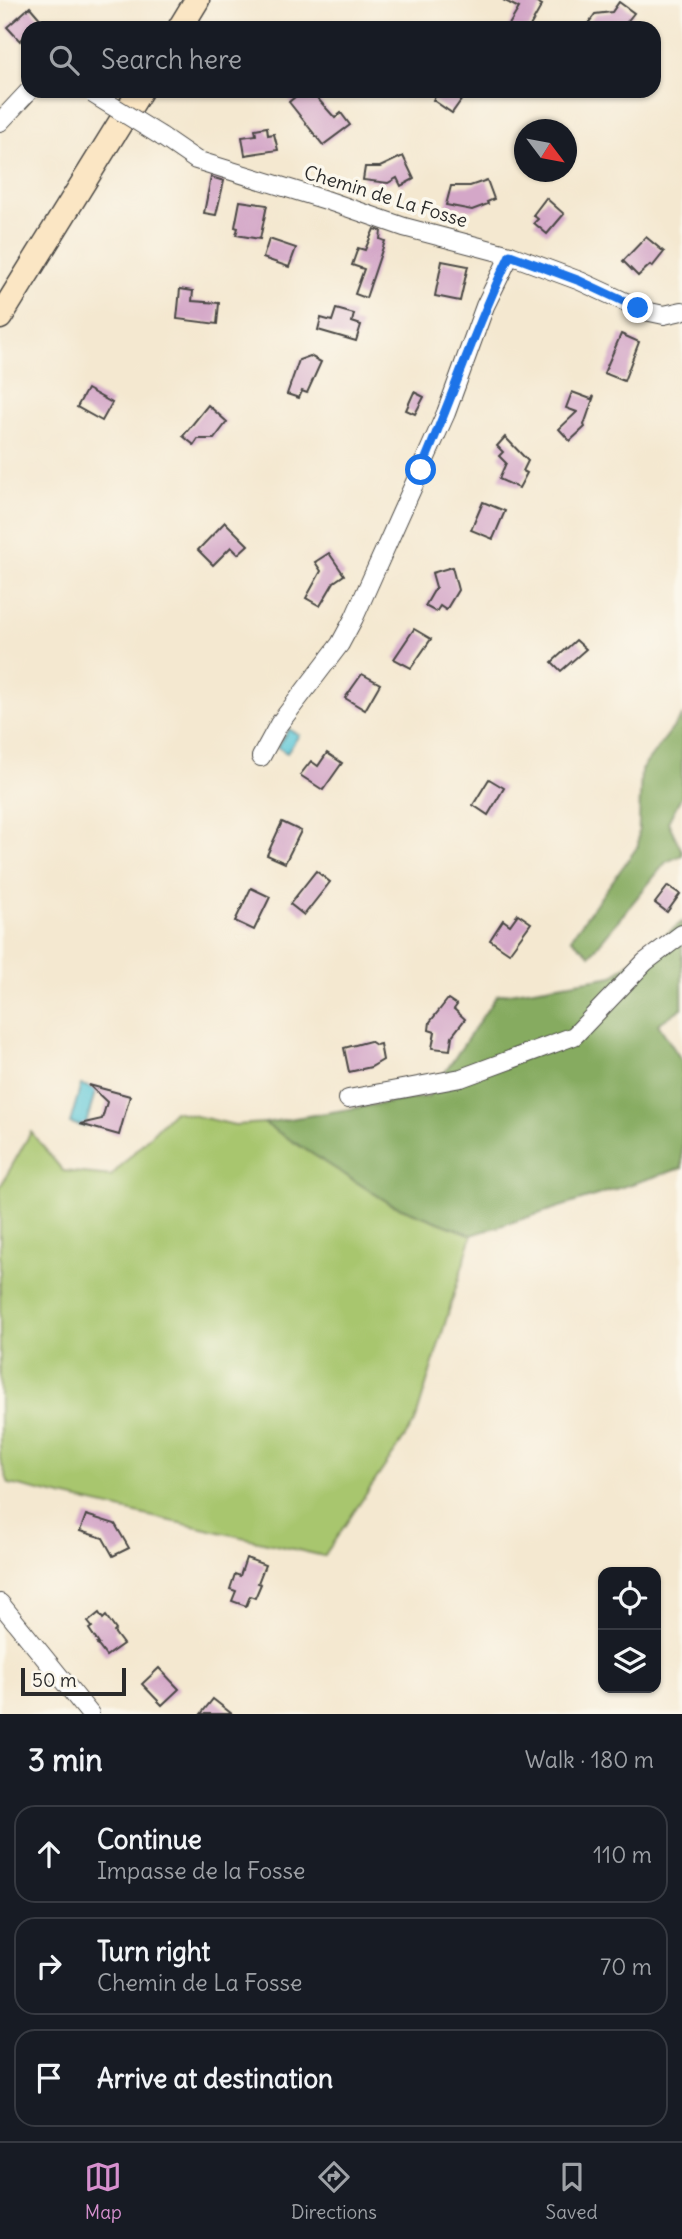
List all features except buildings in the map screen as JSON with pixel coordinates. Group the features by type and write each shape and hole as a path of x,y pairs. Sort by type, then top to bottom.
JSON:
{"main road":[{"path":"184,21 197,0"},
{"path":"0,317 136,98"}],"street":[{"path":"0,122 22,98"},
{"name":"Chemin de La Fosse","path":"101,98 199,161 315,196 404,227 510,255 570,277 645,311 664,315 682,311"},
{"path":"261,757 279,724 340,644 354,618 446,413 485,306 510,255"},
{"path":"348,1099 461,1078 574,1036 645,962 682,934"},
{"path":"0,1603 90,1714"}],"green space":[{"path":"682,716 682,795 668,822 682,855 666,862 590,955 571,938 638,846 641,770"},
{"path":"682,922 682,1008 658,1024 682,1061 682,1168 472,1235 391,1204 264,1123 429,1096 497,995 613,976"},
{"path":"174,1111 235,1125 264,1123 391,1204 472,1235 415,1422 324,1556 9,1484 0,1459 0,1187 31,1132 63,1171 111,1176"}],"water":[{"path":"289,729 299,735 287,753 277,747"},
{"path":"81,1085 96,1089 85,1127 70,1123"}],"route":[{"path":"421,470 446,413 485,306 510,255 539,264 638,308"}]}
